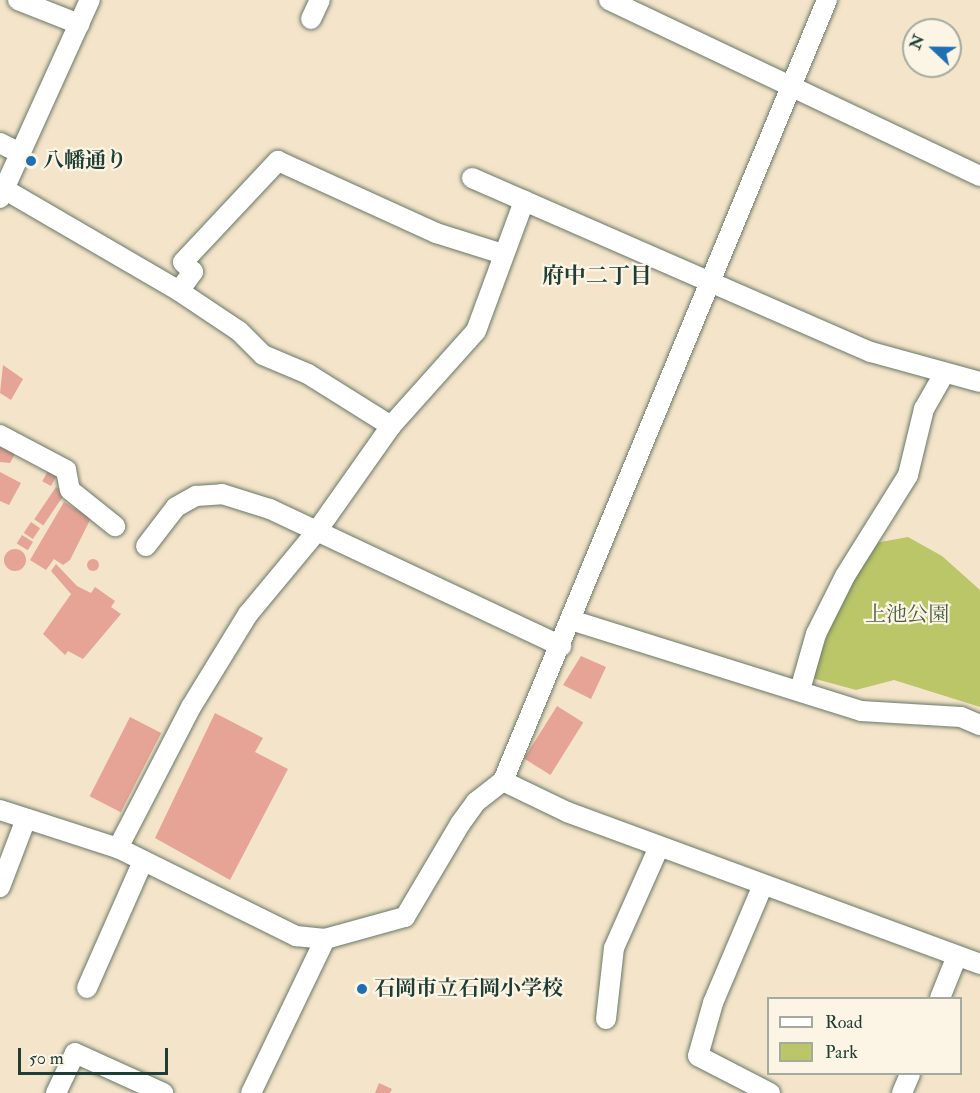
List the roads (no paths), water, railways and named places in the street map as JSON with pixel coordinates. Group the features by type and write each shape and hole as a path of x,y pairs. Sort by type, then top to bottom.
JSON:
{"street":[{"path":"18,0 79,24"},
{"path":"90,0 2,193 179,291 239,331 263,355 308,374 391,426"},
{"path":"311,19 320,0"},
{"path":"609,0 980,176"},
{"path":"0,810 118,848 296,936 325,939 405,917 465,816 504,781 561,646 574,621 708,278 827,0"},
{"path":"0,143 20,153"},
{"path":"179,291 193,272 183,262 278,160 436,233 503,254"},
{"path":"472,178 708,278 871,352 944,374 980,382"},
{"path":"118,848 191,707 248,614 318,531 391,426 476,331 524,201"},
{"path":"800,690 816,634 845,576 908,475 924,409 944,374"},
{"path":"0,435 66,470 70,490 115,526"},
{"path":"146,546 176,507 196,495 222,494 318,531 561,646"},
{"path":"574,621 861,711 961,717 980,725"},
{"path":"504,781 660,847 980,964"},
{"path":"0,887 26,819"},
{"path":"606,1019 614,948 660,847"},
{"path":"87,988 143,861"},
{"path":"763,885 712,1003 698,1056 770,1093"},
{"path":"251,1093 325,939"},
{"path":"941,997 957,956"},
{"path":"56,1093 75,1053 163,1093"},
{"path":"902,1093 910,1075"}],"place":[{"name":"八幡通り","path":"31,161"},
{"name":"石岡市立石岡小学校","path":"362,989"}],"district":[{"name":"府中二丁目","path":"597,277"}],"park label":[{"name":"上池公園","path":"907,615"}]}
